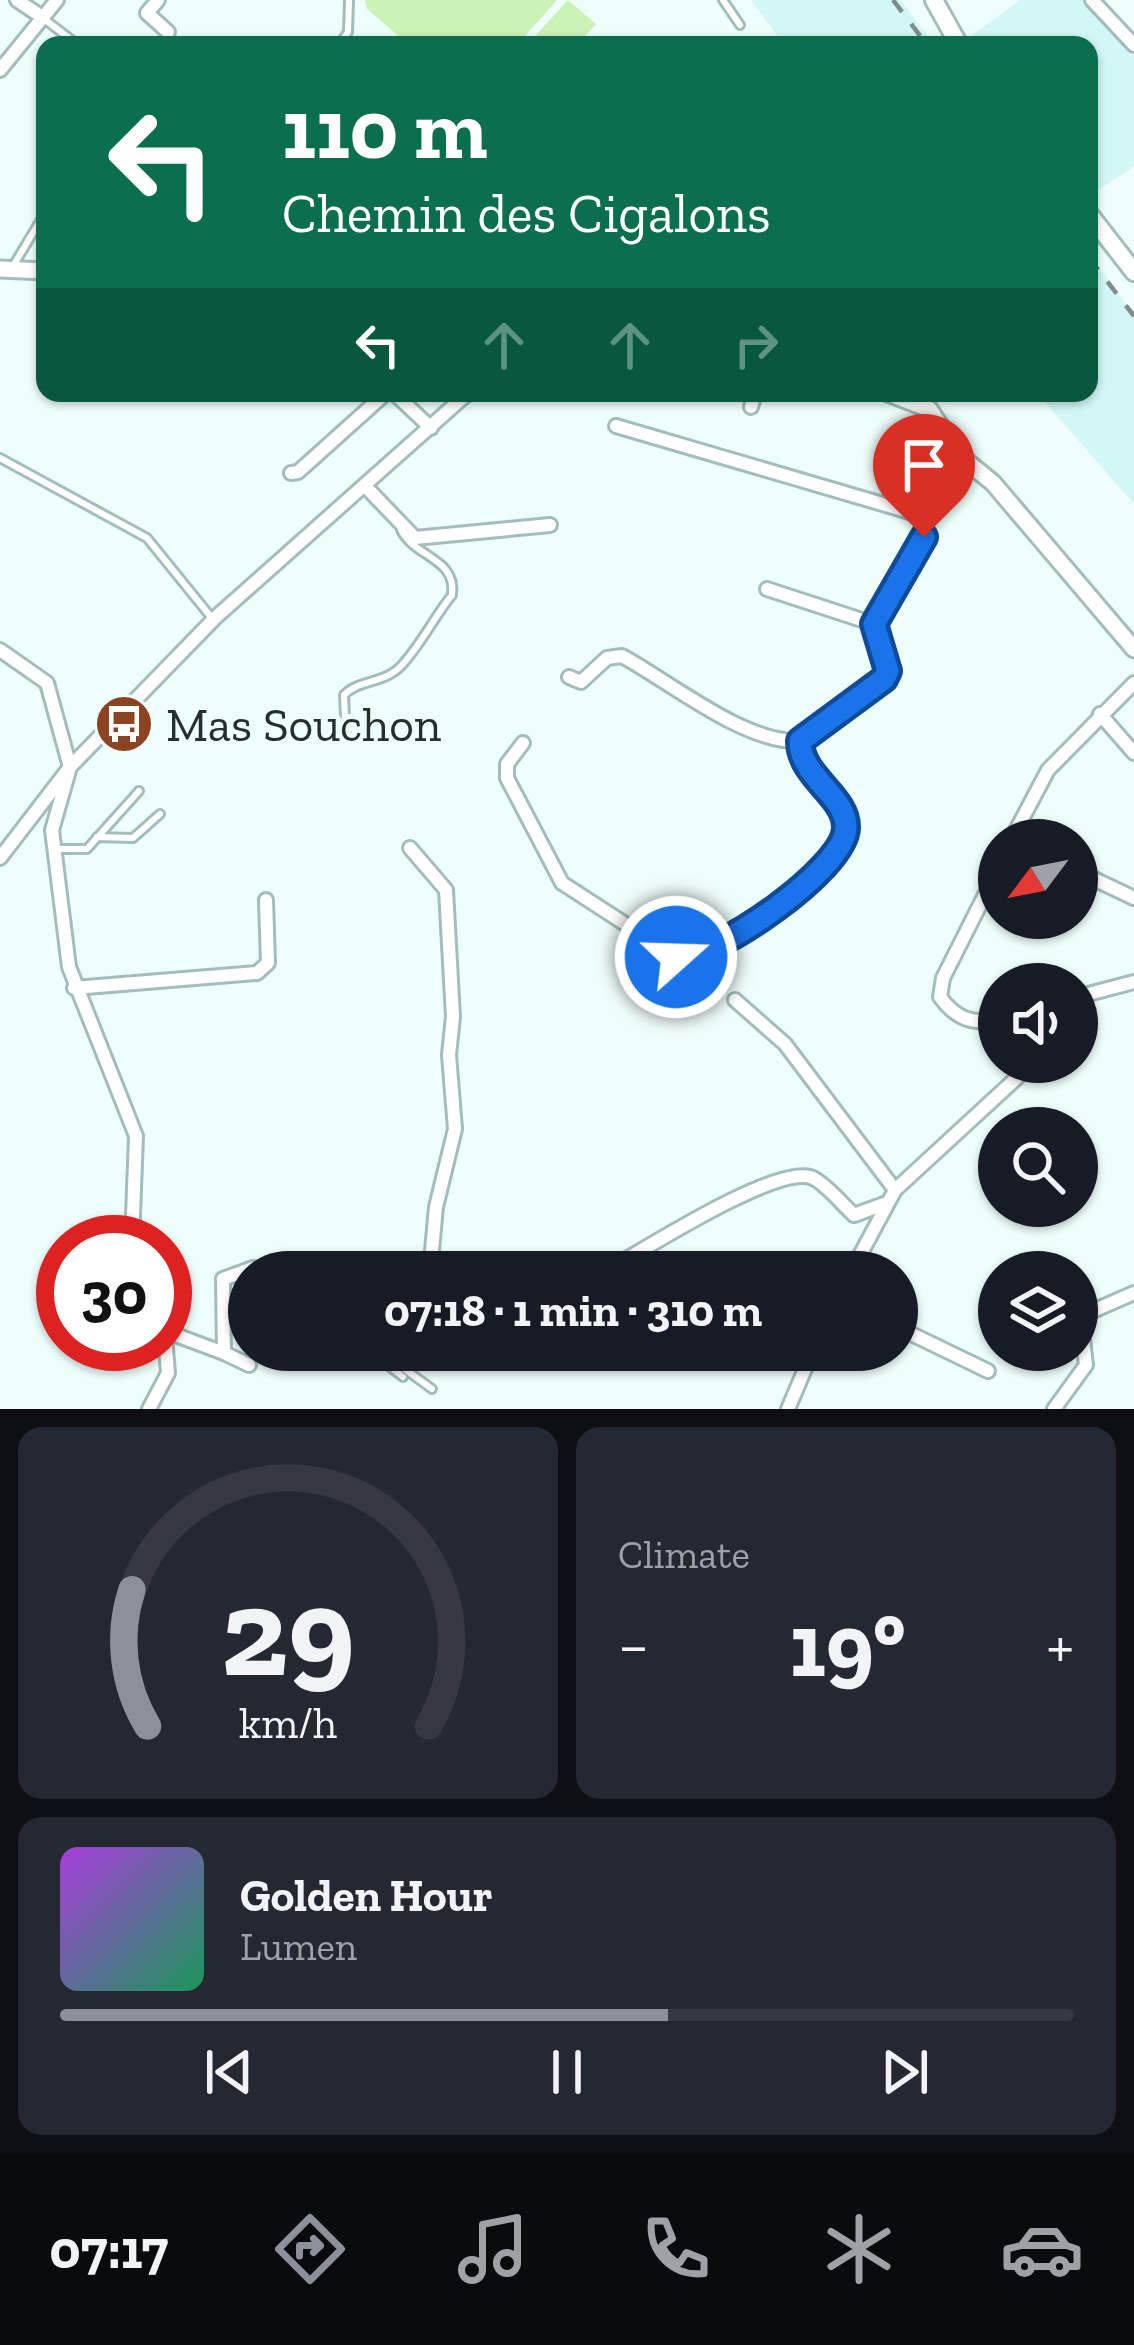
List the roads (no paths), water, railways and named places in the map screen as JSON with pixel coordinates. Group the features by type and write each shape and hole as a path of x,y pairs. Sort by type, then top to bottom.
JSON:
{"main road":[{"path":"934,0 954,36"},
{"path":"1098,224 1130,259"}],"street":[{"path":"17,0 42,17"},
{"path":"0,70 57,0"},
{"path":"158,0 147,13 168,32"},
{"path":"1092,0 1134,45"},
{"path":"6,269 36,271"},
{"path":"290,473 298,472 380,402"},
{"path":"400,402 430,428"},
{"path":"0,858 70,766 214,620 458,402"},
{"path":"911,402 929,409 960,456 993,483 1134,649"},
{"path":"616,426 920,515"},
{"path":"569,676 581,682 608,658 622,656 712,710 772,738 800,741 884,679 888,671 874,624 924,537 920,515 930,473 960,456"},
{"path":"365,486 401,530 428,539 550,525"},
{"path":"767,590 874,624"},
{"path":"0,650 47,683 70,766 52,830 74,988 119,1084 136,1136 133,1215"},
{"path":"1025,819 1048,770 1134,683"},
{"path":"1100,714 1134,752"},
{"path":"523,743 507,764 507,778 562,883 676,957 688,958 770,911 827,863 844,840 844,817 802,763 800,741"},
{"path":"410,848 446,890 453,1017 449,1055 455,1129 436,1207 432,1251"},
{"path":"1098,883 1134,898"},
{"path":"74,988 257,973 268,963 266,900"},
{"path":"978,909 943,978 940,997 963,1019 978,1023"},
{"path":"1098,991 1134,982"},
{"path":"735,1000 784,1044 891,1196"},
{"path":"636,1251 661,1234 766,1186 802,1176 813,1178 854,1215 891,1196 1012,1083"},
{"path":"862,1251 891,1196"},
{"path":"224,1353 223,1279 228,1277"},
{"path":"1054,1409 1086,1365 1081,1322 1086,1314 1134,1293"},
{"path":"918,1337 978,1366"},
{"path":"192,1343 228,1355"},
{"path":"149,1409 168,1371"},
{"path":"788,1409 804,1371"}],"lane":[{"path":"345,36 349,0"},
{"path":"723,0 740,25"},
{"path":"42,17 66,36"},
{"path":"6,269 36,226"},
{"path":"0,458 147,538 214,620"},
{"path":"358,737 342,706 344,695 350,688 380,683 401,666 452,595 454,582 446,567 414,551 401,530"},
{"path":"56,849 87,849 139,791"},
{"path":"97,837 133,838 160,814"},
{"path":"395,1371 403,1377"},
{"path":"407,1371 432,1390"}],"railway":[{"path":"893,0 920,36"},
{"path":"1098,270 1134,316"}],"place":[{"name":"Mas Souchon","path":"124,724"}]}
